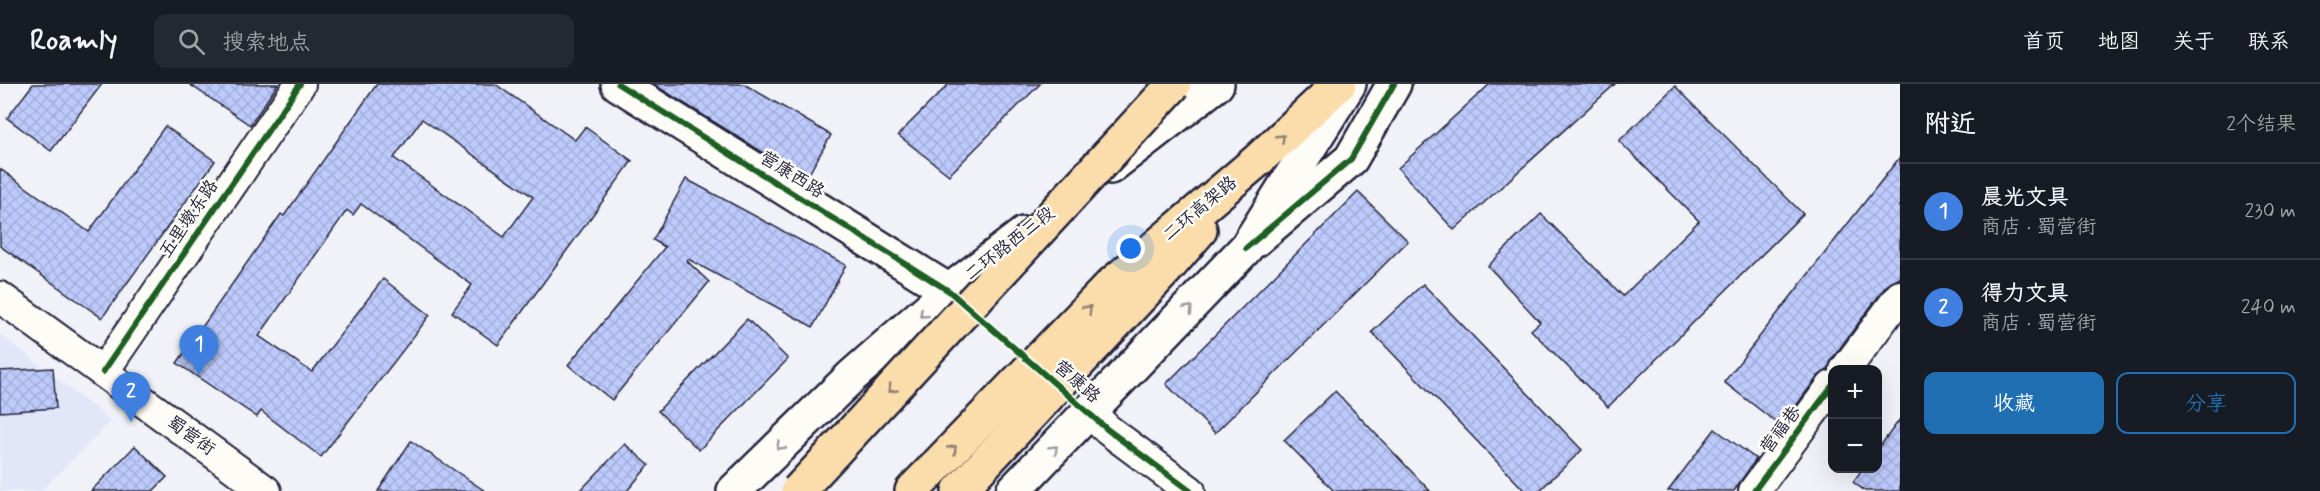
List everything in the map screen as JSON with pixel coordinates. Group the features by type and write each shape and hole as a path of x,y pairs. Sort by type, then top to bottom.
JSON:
{"highway":[{"path":"798,491 1174,84"},
{"name":"二环高架路","path":"912,491 1112,284 1258,160 1339,84"},
{"path":"960,491 1170,266 1258,160"}],"main road":[{"name":"营康西路","path":"618,84 949,291"},
{"name":"二环路西三段","path":"734,491 851,377 949,291 1217,84"},
{"path":"1246,248 1349,84"},
{"path":"1013,491 1246,248 1351,159 1394,84"}],"street":[{"name":"五里墩东路","path":"103,372 300,84"},
{"path":"1848,365 1900,296"},
{"name":"蜀营街","path":"0,297 266,491"},
{"name":"营福巷","path":"1754,491 1828,393"},
{"name":"营康路","path":"1090,413 1108,430 1190,491"}],"shaded area":[{"path":"0,334 111,421 41,491 0,491"}],"building":[{"path":"33,84 102,84 51,151 7,118"},
{"path":"189,84 278,84 250,125"},
{"path":"377,84 495,84 575,140 585,127 632,161 498,345 452,312 472,285 361,204 353,215 347,210 259,336 312,372 383,279 430,315 321,457 261,411 257,417 177,363 281,214 284,216","holes":["422,119 533,197 504,237 394,158"]},
{"path":"653,84 744,84 831,135 806,179"},
{"path":"949,84 1040,84 949,175 898,135"},
{"path":"1490,84 1615,84 1454,230 1398,168"},
{"path":"1675,86 1803,214 1608,407 1531,330 1540,322 1488,266 1541,214 1623,296 1699,221 1619,141"},
{"path":"165,126 215,161 102,318 0,246 0,169 89,232"},
{"path":"1900,157 1900,278 1886,286 1831,360 1828,370 1818,376 1781,426 1724,382"},
{"path":"686,179 846,265 813,327 688,259 687,261 709,282 612,400 568,365 665,247 653,240"},
{"path":"1358,192 1408,241 1215,433 1166,384"},
{"path":"1423,284 1582,450 1539,491 1525,491 1372,332"},
{"path":"747,319 788,359 699,450 658,411"},
{"path":"53,368 56,408 0,412 0,371"},
{"path":"1335,391 1430,491 1334,491 1284,440"},
{"path":"1900,419 1900,491 1865,491 1853,482 1859,473 1882,473 1882,444"},
{"path":"1715,429 1756,459 1734,491 1668,491"},
{"path":"411,441 485,491 378,491"},
{"path":"625,444 649,465 627,491 580,491"},
{"path":"135,446 167,477 153,491 91,491"}],"cycle path":[{"path":"103,372 300,84"},
{"path":"618,84 949,291 1108,430 1190,491"},
{"path":"1246,248 1351,159 1394,84"},
{"path":"1754,491 1828,391"}],"place":[{"name":"晨光文具","path":"199,375"},
{"name":"得力文具","path":"131,422"}]}
